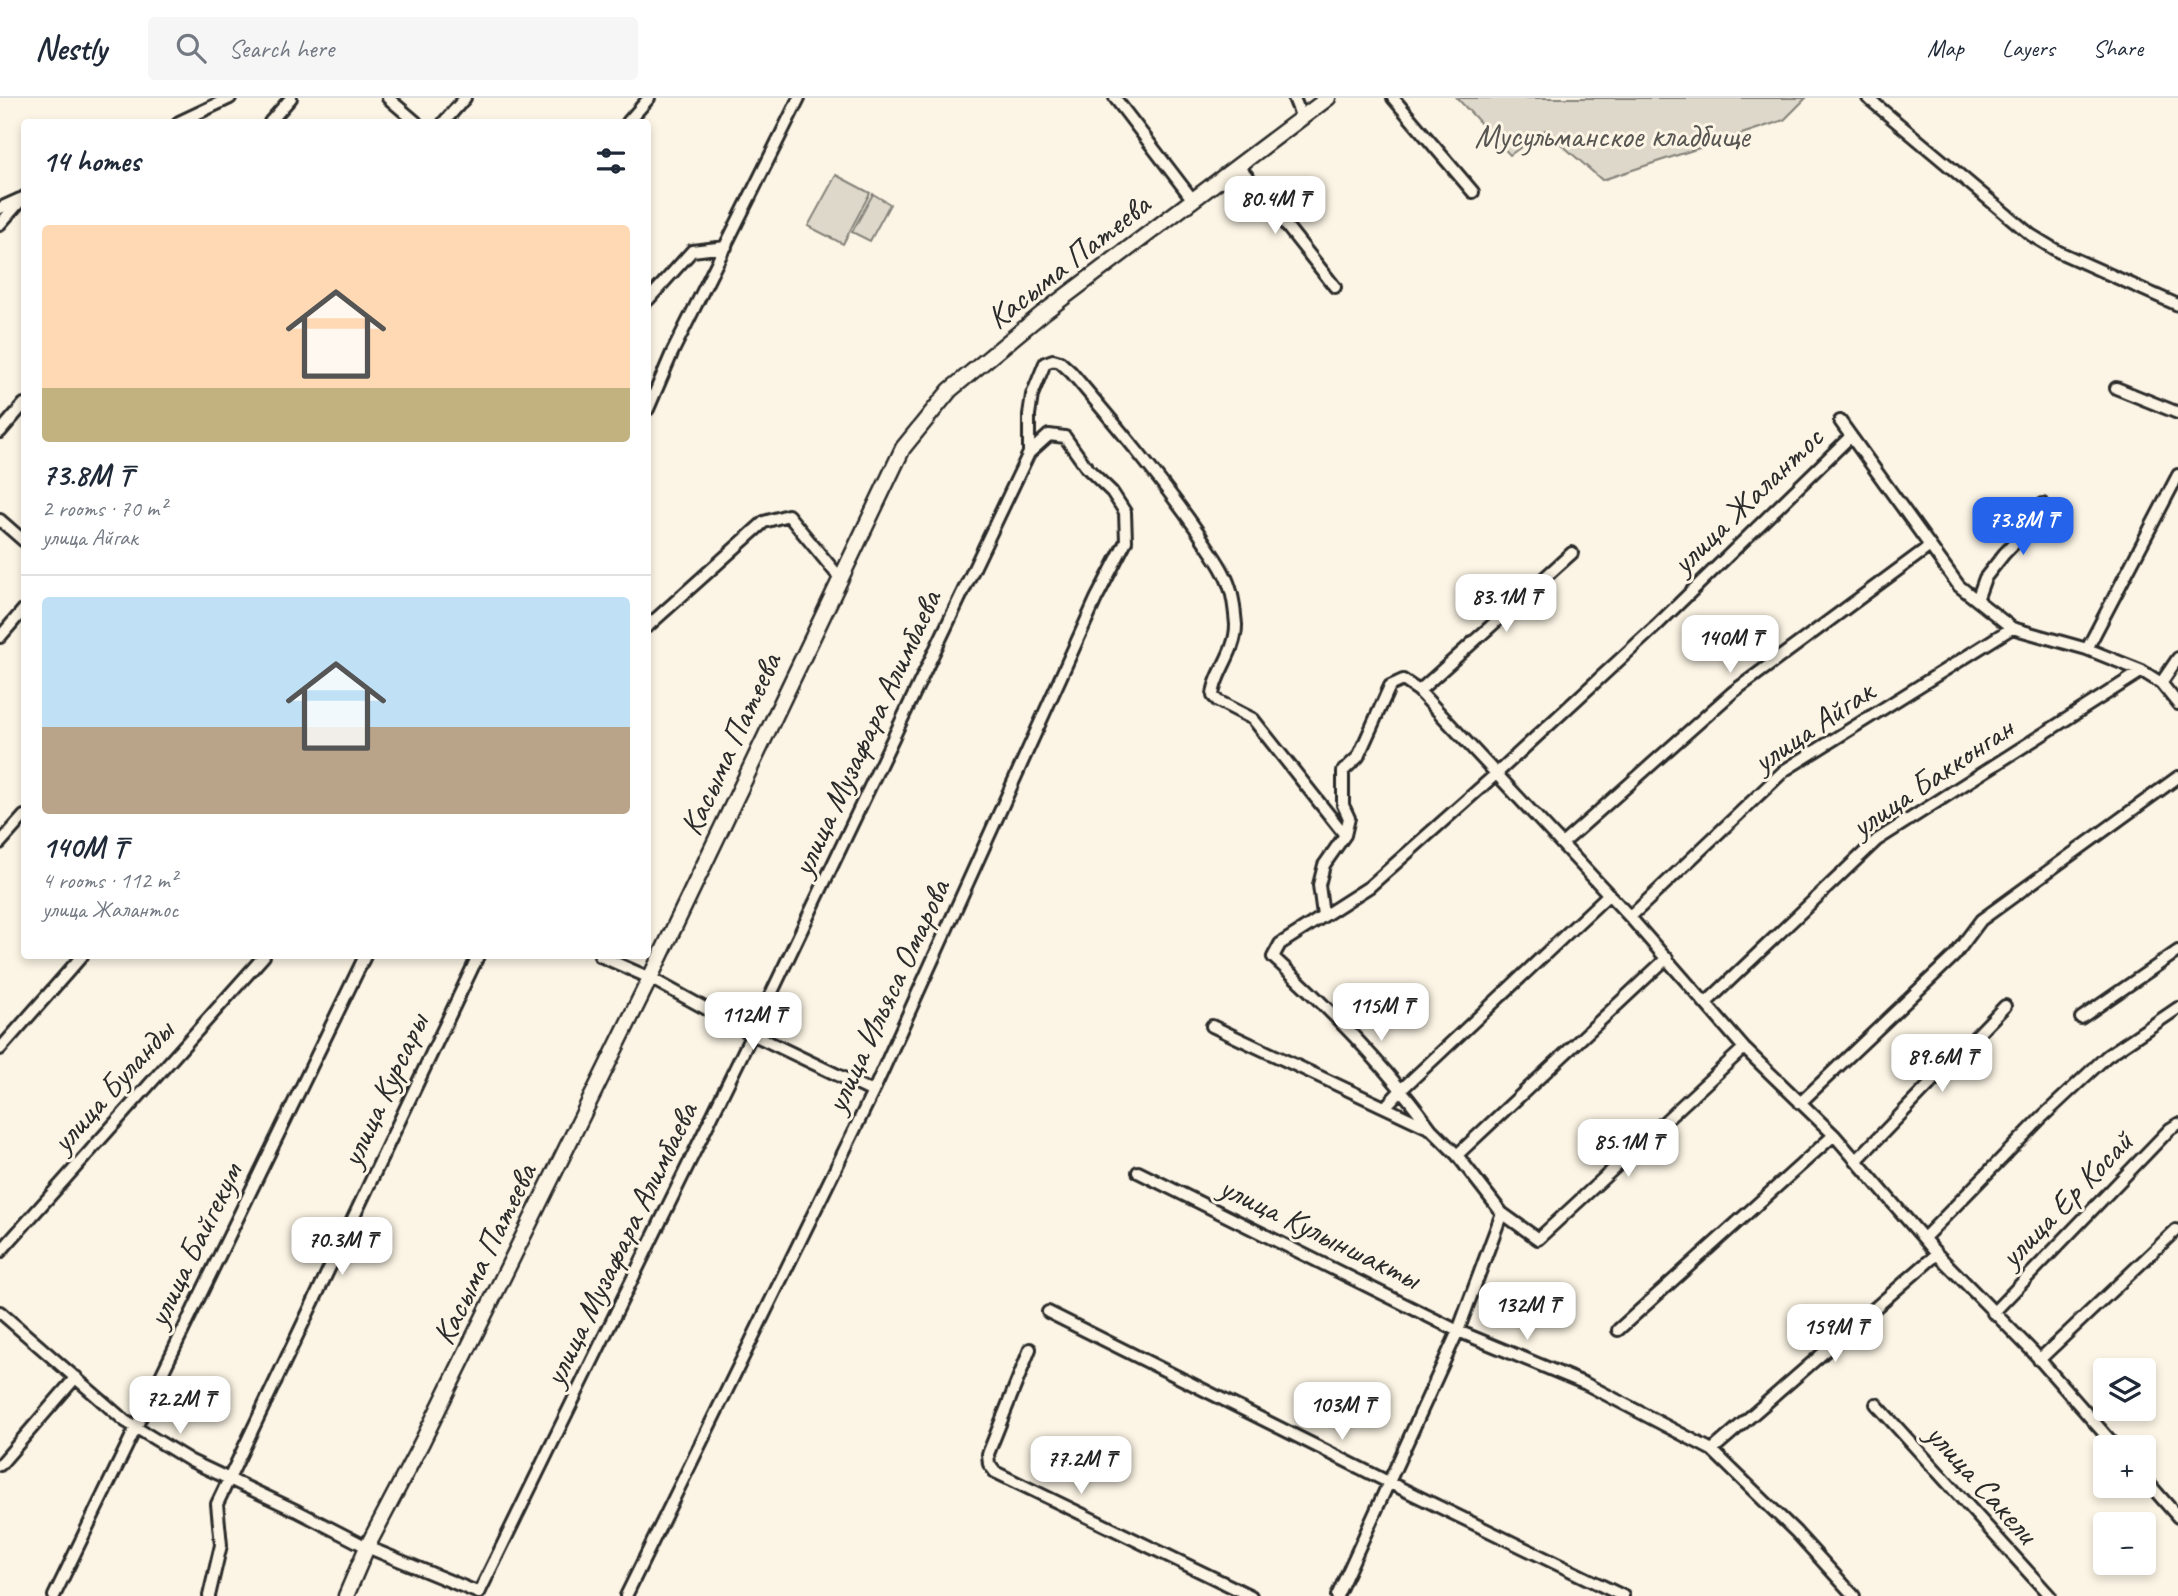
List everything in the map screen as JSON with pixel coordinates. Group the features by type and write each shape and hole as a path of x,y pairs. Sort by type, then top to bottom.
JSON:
{"main road":[{"name":"Касыма Патеева","path":"346,1596 367,1547 422,1442 650,978 903,447 950,390 1043,313 1328,98"}],"street":[{"path":"185,119 230,98"},
{"path":"272,119 290,98"},
{"path":"388,98 412,119"},
{"path":"447,119 466,98"},
{"path":"631,119 649,98"},
{"path":"651,402 672,353 799,98"},
{"path":"1115,98 1193,200"},
{"path":"1294,98 1303,118"},
{"path":"1393,98 1473,192"},
{"path":"1868,98 2031,235 2059,252 2178,305"},
{"path":"1239,166 1335,287"},
{"path":"0,208 21,198"},
{"path":"0,224 21,200"},
{"path":"651,297 692,251 726,247"},
{"path":"1029,453 1032,395 1045,363 1053,359 1070,372 1137,450 1220,565 1231,588 1236,627 1229,659 1214,688 1213,696 1253,719 1345,835"},
{"path":"2116,388 2178,413"},
{"path":"0,432 21,408"},
{"path":"1840,421 1959,586 2012,628 2087,649 2141,671 2161,683 2178,705"},
{"name":"улица Музафара Алимбаева","path":"0,1312 135,1427 191,1461 367,1547 482,1595 1029,453 1049,435"},
{"name":"улица Ильяса Омарова","path":"626,1596 873,1092 1096,599 1126,541 1125,512 1111,492 1087,468 1065,438 1049,435"},
{"name":"улица Жалантос","path":"1402,1088 1301,982 1273,957 1280,944 1368,887 1496,774 1655,626 1851,436"},
{"path":"2087,649 2178,475"},
{"path":"1977,600 1985,578 2035,522 2043,504"},
{"path":"651,623 764,522 788,515 839,578"},
{"path":"0,520 21,538"},
{"path":"1562,844 1733,692 1930,546"},
{"path":"1419,691 1572,554"},
{"path":"0,637 21,612"},
{"name":"улица Айгак","path":"1630,916 1785,770 2012,628"},
{"path":"2161,683 2178,658"},
{"name":"улица Бакконган","path":"1706,1003 1877,840 2141,671"},
{"path":"1323,915 1319,886 1324,865 1345,835 1349,818 1343,805 1343,771 1358,757 1390,686 1403,680 1419,691 1630,916 1744,1048 1834,1135 1937,1254 2039,1360 2105,1435"},
{"path":"1800,1103 1954,956 1981,920 2178,777"},
{"path":"0,843 21,819"},
{"path":"1385,1107 1609,894"},
{"path":"2081,1018 2178,951"},
{"path":"1457,1154 1667,958"},
{"path":"0,1049 79,959"},
{"name":"улица Буланды","path":"0,1252 261,959"},
{"name":"улица Байгекум","path":"54,1596 364,959"},
{"name":"улица Курсары","path":"209,1596 221,1545 217,1504 477,959"},
{"path":"607,959 650,978 752,1034 873,1092"},
{"path":"1857,1160 2005,1006"},
{"path":"1924,1238 2042,1116 2107,1056 2178,1008"},
{"path":"1213,1026 1431,1129"},
{"path":"1402,1088 1431,1129 1457,1154 1502,1213 1538,1239 1744,1048"},
{"name":"улица Ер Косай","path":"1993,1313 2170,1129 2178,1124"},
{"path":"1618,1330 1834,1135"},
{"name":"улица Кулыншакты","path":"1138,1172 1458,1331 1586,1384 1712,1450 1796,1532 1854,1596"},
{"path":"1337,1596 1458,1331 1502,1213"},
{"path":"2039,1360 2176,1230"},
{"path":"1712,1450 1937,1254"},
{"path":"1048,1312 1623,1596"},
{"path":"1030,1349 988,1454 989,1464 995,1472 1251,1596"},
{"path":"0,1465 76,1377"},
{"name":"улица Сакели","path":"1876,1404 2050,1596"},
{"path":"2156,1492 2178,1517"}],"green space":[{"name":"Мусульманское кладбище","path":"1457,98 1806,98 1784,120 1602,180 1545,130 1510,155"},
{"path":"836,175 870,193 843,244 808,226"},
{"path":"873,194 890,204 870,241 852,232"}]}
